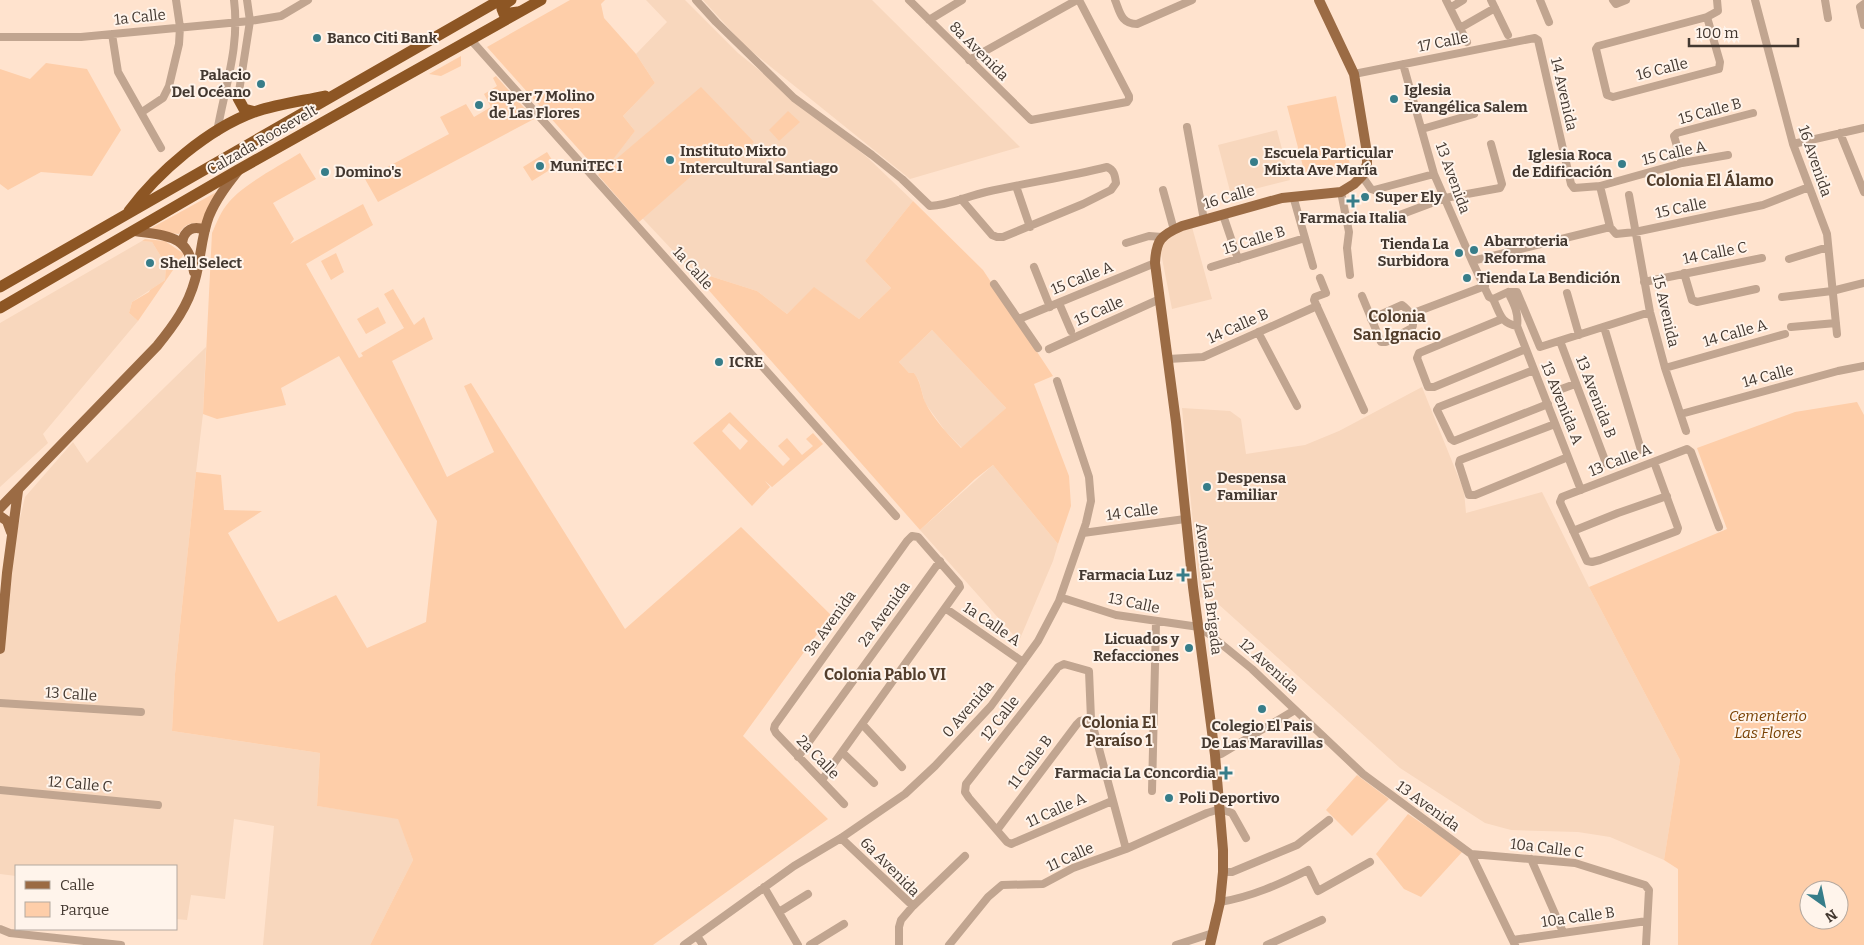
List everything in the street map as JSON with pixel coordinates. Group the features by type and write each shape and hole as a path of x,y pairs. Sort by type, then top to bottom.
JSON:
{"highway":[{"name":"Calzada Roosevelt","path":"0,287 500,0"},
{"path":"511,0 502,6 504,14 520,12"},
{"name":"Calzada Roosevelt","path":"0,308 238,170 541,0"},
{"path":"127,215 141,196 164,172 217,132 235,121 255,112 337,94"},
{"path":"238,98 244,109 255,112"}],"main road":[{"path":"1319,0 1354,74 1366,153 1367,164 1362,176 1354,184 1341,192"},
{"path":"0,508 170,330 184,309 195,279 205,230 215,204 238,170"},
{"name":"16 Calle","path":"1162,237 1174,230 1204,220 1293,196 1341,192"},
{"path":"182,243 185,233 190,228 197,227 205,230"},
{"path":"135,230 173,238 182,243 190,256 195,279"},
{"name":"Avenida La Brigada","path":"1162,237 1156,249 1155,263 1168,359 1220,809 1223,872 1220,902 1210,945"},
{"path":"0,649 18,491"},
{"path":"0,516 8,523 12,536"}],"street":[{"path":"142,112 163,98 169,86 179,44 180,27 176,0"},
{"path":"217,132 234,53 236,22 234,0"},
{"path":"238,98 250,21 247,0"},
{"name":"1a Calle","path":"0,37 81,37 250,21 281,16 308,0"},
{"path":"696,0 794,98 902,178 930,206 960,199 1016,186 1107,167 1112,169 1115,174 1116,183 1111,190 1030,227 1003,237 997,237 983,225 960,199"},
{"name":"8a Avenida","path":"909,0 1031,120 1127,102 1129,99 1078,0"},
{"path":"928,20 962,0"},
{"path":"970,60 1078,0"},
{"path":"1115,0 1124,20 1129,24 1137,24 1192,0"},
{"path":"1463,0 1448,4 1467,42"},
{"path":"1491,0 1508,34"},
{"path":"1540,0 1549,22"},
{"path":"1614,2 1626,0"},
{"path":"1707,17 1718,11 1717,0"},
{"name":"16 Avenida","path":"1755,0 1793,144 1827,234 1837,334"},
{"path":"1825,0 1828,18"},
{"path":"1864,4 1860,7 1864,25"},
{"path":"1460,28 1495,8"},
{"name":"16 Calle","path":"1707,17 1720,66 1716,70 1610,97 1606,95 1597,47 1707,17"},
{"path":"112,34 118,72 161,148"},
{"name":"17 Calle","path":"1354,74 1537,39"},
{"name":"14 Avenida","path":"1537,39 1570,184"},
{"name":"1a Calle","path":"471,40 697,299 896,516"},
{"path":"234,53 244,56"},
{"name":"13 Avenida","path":"1403,64 1434,174 1472,261 1491,298"},
{"name":"15 Calle B","path":"1682,163 1674,136 1681,132 1753,113"},
{"path":"1422,129 1474,114"},
{"path":"1187,127 1204,220"},
{"path":"1793,144 1864,128"},
{"path":"1840,133 1864,192"},
{"path":"1389,219 1444,198 1500,188 1502,184 1491,144"},
{"name":"15 Calle A","path":"1570,184 1578,189 1600,186 1682,163 1728,155"},
{"path":"1362,176 1371,189 1374,190 1434,174"},
{"path":"1016,186 1030,227"},
{"path":"1472,261 1610,227 1600,186"},
{"name":"15 Calle","path":"1610,227 1616,234 1636,232 1763,205 1809,187"},
{"path":"1163,190 1174,230"},
{"path":"1341,192 1349,232 1347,248 1350,275"},
{"name":"15 Avenida","path":"1630,195 1650,312 1665,368 1686,431"},
{"path":"1293,196 1313,266"},
{"path":"1223,215 1238,259"},
{"path":"1126,243 1149,236 1162,237"},
{"name":"15 Calle B","path":"1211,267 1305,238"},
{"path":"1789,259 1828,247"},
{"name":"14 Calle C","path":"1644,282 1762,258"},
{"name":"15 Calle A","path":"1019,319 1155,263"},
{"path":"1034,267 1050,306"},
{"path":"1684,273 1692,300 1697,302 1756,289"},
{"path":"1320,278 1326,293 1314,298 1364,410"},
{"path":"1782,297 1832,291 1864,283"},
{"path":"994,284 1038,348"},
{"path":"1411,314 1485,286"},
{"path":"1511,292 1491,298 1502,320 1507,324 1517,326"},
{"name":"13 Avenida A","path":"1511,292 1517,311 1517,326 1582,490"},
{"name":"13 Avenida A","path":"1511,292 1518,294 1538,346 1560,341"},
{"path":"1567,293 1579,335"},
{"path":"1362,296 1371,319 1381,342 1386,342 1412,328 1414,324 1411,314 1402,306 1371,319"},
{"name":"15 Calle","path":"1050,349 1160,299"},
{"path":"1059,303 1071,331"},
{"name":"14 Calle B","path":"1168,359 1203,357 1317,306"},
{"path":"1560,341 1650,312"},
{"path":"1502,320 1419,353 1417,358 1428,387 1434,387 1526,350"},
{"name":"14 Calle A","path":"1791,327 1836,323"},
{"path":"1604,327 1641,450"},
{"path":"1258,332 1298,406"},
{"name":"14 Calle A","path":"1665,368 1784,334"},
{"name":"13 Avenida B","path":"1560,341 1606,463"},
{"name":"14 Calle","path":"1680,414 1838,371 1864,366"},
{"path":"1534,370 1439,407 1437,410 1451,440 1454,441 1548,404"},
{"name":"0 Avenida","path":"684,945 794,866 840,838 905,794 935,766 991,706 1038,641 1058,601 1083,532 1091,501 1089,477 1057,381"},
{"path":"1556,391 1575,384"},
{"path":"1555,424 1460,460 1459,464 1470,495 1475,495 1568,457"},
{"name":"13 Calle A","path":"1573,531 1560,502 1562,497 1687,449 1691,452 1719,527"},
{"path":"1654,462 1678,528 1677,532 1594,562 1586,561 1573,531 1666,496"},
{"name":"14 Calle","path":"1083,532 1185,519"},
{"name":"3a Avenida","path":"774,729 774,725 912,536 918,537 940,561"},
{"path":"822,780 960,587 940,561"},
{"name":"2a Avenida","path":"798,757 940,561"},
{"name":"13 Calle","path":"1066,598 1116,615 1199,627"},
{"name":"1a Calle A","path":"945,608 1023,662"},
{"path":"1152,791 1156,622"},
{"name":"12 Avenida","path":"1199,627 1252,669 1295,710"},
{"name":"12 Calle","path":"997,830 965,792 966,784 1062,665 1089,671 1091,720"},
{"name":"13 Calle","path":"0,703 141,712"},
{"path":"1215,755 1221,754 1295,710"},
{"name":"13 Avenida","path":"1295,710 1375,784 1471,854 1514,942"},
{"path":"1091,720 1126,848"},
{"name":"11 Calle B","path":"997,830 1077,724 1080,721 1091,720"},
{"path":"862,724 902,767"},
{"name":"2a Calle","path":"774,729 798,757 844,804"},
{"path":"842,752 874,783"},
{"name":"12 Calle C","path":"0,790 158,805"},
{"name":"11 Calle A","path":"997,830 1011,844 1112,801"},
{"path":"1220,809 1232,813 1246,838"},
{"name":"11 Calle","path":"949,945 988,897 1002,885 1043,884 1073,868 1126,848 1207,812 1220,809"},
{"path":"1223,872 1232,872 1297,845 1329,820"},
{"name":"6a Avenida","path":"840,838 913,906 901,920 899,945"},
{"name":"10a Calle C","path":"1471,854 1560,861 1582,865 1646,886 1649,890 1647,921"},
{"path":"913,906 965,856"},
{"path":"1531,859 1562,932"},
{"path":"1220,902 1278,885 1308,870 1318,891 1370,862"},
{"path":"764,887 798,945"},
{"path":"779,912 808,894"},
{"path":"1267,945 1277,943 1322,920"},
{"path":"1646,945 1647,921"},
{"name":"10a Calle B","path":"1514,942 1562,932 1647,921"},
{"path":"810,945 844,924"},
{"path":"0,929 10,933"},
{"path":"0,934 10,933 121,945"},
{"path":"1176,945 1213,933"},
{"path":"36,945 37,936"},
{"path":"697,936 703,945"}],"shaded area":[{"path":"646,0 685,0 738,53 868,158 913,201 865,261 891,288 859,319 814,288 787,314 757,291 691,270 601,174 635,131 623,116 655,83 636,54 667,22"},
{"path":"703,0 872,0 1020,147 910,179 745,46"},
{"name":"Escuela Particular Mixta Ave María","path":"1277,130 1290,180 1231,195 1218,145"},
{"path":"1192,227 1212,299 1172,309 1160,248 1168,234"},
{"path":"142,241 152,242 166,265 165,280 132,302 129,313 138,321 43,434 48,443 0,487 0,323"},
{"path":"932,330 1006,408 962,448 946,432 925,403 919,381 914,373 909,373 899,362"},
{"path":"206,347 203,414 175,674 172,731 320,753 317,806 398,818 413,860 370,945 263,945 274,826 234,819 225,899 191,895 187,920 178,919 178,865 15,865 15,876 0,874 0,649 7,574 25,497 73,442 87,463"},
{"path":"1422,387 1464,491 1466,513 1542,492 1589,587 1680,760 1664,860 1610,837 1578,832 1511,830 1485,823 1400,768 1216,602 1200,597 1182,408 1230,411 1241,419 1246,454 1305,445 1339,431"},
{"path":"993,465 1058,544 1053,561 1019,641 920,530"}],"green space":[{"path":"570,0 605,0 601,4 604,18 636,54 655,83 623,116 635,131 608,166 701,87 754,142 731,161 721,150 639,222 598,175 600,173 487,47"},
{"path":"461,56 461,66 441,76 429,74"},
{"path":"46,63 87,69 121,130 92,176 41,172 8,190 0,184 0,69 30,79"},
{"path":"496,76 534,119 378,202 365,179 449,134 440,117 466,104 474,117 491,107 484,94 497,86 493,78"},
{"path":"1336,96 1350,165 1305,174 1287,106"},
{"name":"Instituto Mixto Intercultural Santiago","path":"788,111 800,122 779,141 769,130"},
{"name":"MuniTEC I","path":"547,152 556,166 532,181 523,167"},
{"path":"300,153 316,179 273,203 294,239 290,244 363,204 373,225 306,264 359,358 363,356 361,353 404,328 384,294 393,289 414,325 424,317 433,339 392,361 447,477 494,452 464,386 471,383 625,629 741,527 831,615 743,736 828,819 653,945 370,945 413,860 398,819 317,806 320,753 172,731 175,674 196,472 221,475 224,510 262,511 228,533 278,622 336,595 367,648 426,622 437,521 339,356 281,388 286,405 217,419 203,414 212,233 219,217 235,195"},
{"path":"222,189 210,202 202,224 194,223 188,225 179,234 146,231"},
{"path":"913,201 983,270 1053,376 1034,384 1069,476 1071,506 1058,544 993,465 975,479 920,530 691,270 757,291 787,314 814,287 859,319 891,288 865,261","holes":["932,330 1006,408 961,448 932,415 914,373 909,373 899,362"]},
{"path":"145,239 165,241 184,254 138,321 129,313 132,302 165,280 166,265 152,242 142,241"},
{"path":"336,253 344,272 331,280 321,261"},
{"path":"378,307 386,323 366,334 357,319"},
{"name":"Cementerio Las Flores","path":"1857,402 1864,415 1864,945 1678,945 1678,869 1664,860 1680,760 1589,587 1727,529 1697,448 1795,412"},
{"path":"730,412 783,466 790,459 778,446 787,438 802,455 813,446 806,439 813,433 823,444 772,487 765,481 770,487 752,506 693,443","holes":["729,423 748,441 740,450 722,431"]},
{"path":"1357,775 1389,799 1352,836 1326,810"},
{"path":"1408,814 1463,851 1421,897 1404,889 1376,854"}],"place":[{"name":"Banco Citi Bank","path":"317,38"},
{"name":"Palacio Del Océano","path":"261,84"},
{"name":"Iglesia Evangélica Salem","path":"1394,99"},
{"name":"Super 7 Molino de Las Flores","path":"479,105"},
{"name":"Instituto Mixto Intercultural Santiago","path":"670,160"},
{"name":"Escuela Particular Mixta Ave María","path":"1254,162"},
{"name":"Iglesia Roca de Edificación","path":"1622,164"},
{"name":"MuniTEC I","path":"540,166"},
{"name":"Domino's","path":"325,172"},
{"name":"Super Ely","path":"1365,197"},
{"name":"Farmacia Italia","path":"1353,201"},
{"name":"Abarroteria Reforma","path":"1474,250"},
{"name":"Tienda La Surbidora","path":"1459,253"},
{"name":"Shell Select","path":"150,263"},
{"name":"Tienda La Bendición","path":"1467,278"},
{"name":"ICRE","path":"719,362"},
{"name":"Despensa Familiar","path":"1207,487"},
{"name":"Farmacia Luz","path":"1183,575"},
{"name":"Licuados y Refacciones","path":"1189,648"},
{"name":"Colegio El Pais De Las Maravillas","path":"1262,709"},
{"name":"Farmacia La Concordia","path":"1226,773"},
{"name":"Poli Deportivo","path":"1169,798"}],"district":[{"name":"Colonia El Álamo","path":"1710,180"},
{"name":"Colonia San Ignacio","path":"1397,325"},
{"name":"Colonia Pablo VI","path":"885,674"},
{"name":"Colonia El Paraíso 1","path":"1119,731"}]}
